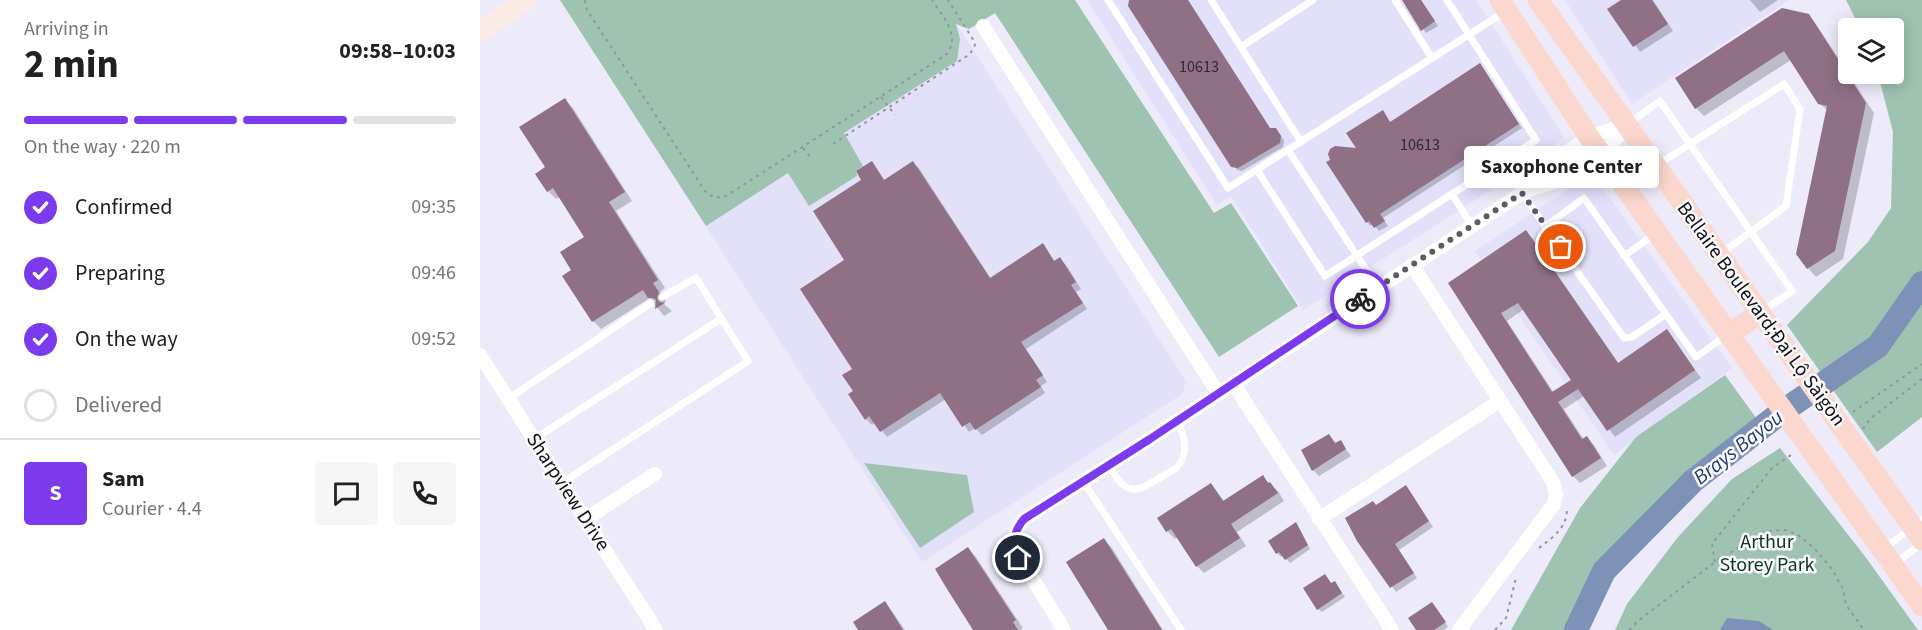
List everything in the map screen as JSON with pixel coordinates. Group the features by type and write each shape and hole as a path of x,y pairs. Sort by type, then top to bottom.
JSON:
{"main road":[{"path":"480,30 527,0"},
{"name":"Bellaire Boulevard;Đại Lộ Sàigòn","path":"1538,0 1848,436 1920,532"},
{"name":"Bellaire Boulevard;Đại Lộ Sàigòn","path":"1503,5 1589,137 1922,606"},
{"path":"1729,334 1760,313"}],"street":[{"path":"983,26 1218,393"},
{"path":"1064,630 1015,550 1014,538 1017,528 1024,519 1524,192 1552,162 1589,137 1626,125"},
{"path":"1524,192 1561,180 1603,156 1626,125"},
{"path":"1412,265 1553,482 1555,492 1554,504 1459,630"},
{"name":"Sharpview Drive","path":"480,355 586,519 650,628"},
{"path":"1233,383 1392,630"},
{"path":"1319,519 1500,401"},
{"path":"586,519 655,474"}],"lane":[{"path":"1108,0 1228,188 1469,35 1503,5"},
{"path":"1211,0 1301,142"},
{"path":"1241,47 1313,0"},
{"path":"1395,0 1432,58"},
{"path":"1257,170 1325,276 1536,140 1447,0"},
{"path":"1655,166 1784,84 1800,109 1786,206 1719,255"},
{"path":"1626,125 1660,101 1792,291 1760,313"},
{"path":"1288,150 1378,288"},
{"path":"1524,192 1624,338 1632,337 1666,314"},
{"path":"1452,194 1472,226"},
{"path":"1546,226 1584,198 1695,357 1729,334"},
{"path":"1624,256 1657,232"},
{"path":"562,483 748,361 696,278 662,297"},
{"path":"508,399 651,303"},
{"path":"534,439 722,319"},
{"path":"1108,465 1121,483 1133,489 1141,488 1177,467 1183,457 1185,441 1176,421"},
{"path":"1083,481 1181,630"},
{"path":"1887,558 1920,532"},
{"path":"1887,558 1920,532"}],"path":[{"path":"585,0 587,10 703,188 709,195 717,198 726,196 943,57 951,49 952,33 932,0"},
{"path":"833,144 970,54 974,41 948,0"},
{"path":"881,97 895,115"},
{"path":"802,148 811,158"},
{"path":"1848,436 1861,433 1871,418 1922,379"},
{"path":"1538,548 1567,520 1566,498 1562,493 1555,492"},
{"path":"1629,630 1715,562 1765,531 1787,530 1798,535 1813,547 1832,569 1843,590 1846,605 1864,630"},
{"path":"1495,630 1506,618 1518,571"}],"shaded area":[{"path":"560,0 941,0 1186,381 1182,394 922,562"},
{"path":"1087,0 1476,0 1564,137 1530,165 1303,310 1231,196 1217,205"},
{"path":"1565,0 1789,0 1632,104"},
{"path":"1596,179 1732,368 1614,455 1475,251 1582,180"}],"green space":[{"path":"560,0 1075,0 1214,213 1231,203 1298,306 1219,357 995,13 969,29 956,24 960,39 957,61 844,133 863,166 856,171 857,176 809,206 788,173 706,226"},
{"path":"1846,0 1922,0 1922,417 1877,452 1787,325 1868,242 1891,208 1893,132 1881,84 1904,84 1904,18 1855,18"},
{"path":"1725,375 1762,426 1735,442 1667,505 1611,577 1585,630 1511,630 1580,508 1636,437"},
{"name":"Arthur Storey Park","path":"1780,448 1864,555 1918,630 1615,630 1627,604 1678,537 1732,479"},
{"path":"864,463 967,475 974,512 920,548"}],"water":[{"path":"1727,618 1759,621 1773,630 1720,630"}],"building":[{"path":"1129,0 1188,0 1270,128 1276,128 1281,136 1280,143 1238,168 1231,167 1128,6"},
{"path":"1402,0 1421,0 1435,21 1421,31"},
{"path":"1621,0 1652,0 1668,24 1633,47 1607,9"},
{"path":"1782,8 1809,14 1838,59 1838,84 1854,84 1866,103 1835,251 1807,269 1796,254 1827,106 1818,104 1784,51 1695,109 1675,78"},
{"path":"1480,63 1519,124 1380,214 1385,221 1374,228 1369,221 1366,223 1326,162 1330,160 1328,154 1330,149 1335,146 1356,148 1346,133 1383,110 1390,122"},
{"path":"565,98 625,192 609,202 658,280 653,283 659,292 657,299 665,303 655,309 656,300 648,298 643,290 592,322 562,276 571,270 560,252 584,237 553,188 547,192 535,174 545,167 519,127"},
{"path":"872,161 884,180 913,161 990,278 1043,243 1054,261 1060,257 1076,282 1071,285 1083,303 1021,342 1043,375 1036,380 1041,387 975,430 970,422 962,427 940,393 880,432 869,416 865,420 848,394 853,391 842,375 852,369 800,289 844,260 813,211 861,180 856,171"},
{"path":"1526,230 1618,363 1667,329 1695,370 1607,431 1578,389 1558,402 1582,439 1587,436 1601,458 1572,477 1448,283","holes":["1518,303 1571,380 1552,392 1501,313"]},
{"path":"1329,434 1335,443 1341,440 1346,449 1312,471 1301,450"},
{"path":"1263,475 1278,493 1231,524 1240,538 1196,567 1171,529 1166,532 1157,518 1211,483 1223,501"},
{"path":"1406,485 1429,521 1395,544 1414,573 1390,588 1357,541 1345,518 1373,501 1376,505"},
{"path":"1296,522 1308,545 1285,560 1279,552 1276,554 1268,541"},
{"path":"1104,538 1162,630 1108,630 1066,562"},
{"path":"968,547 1016,620 1013,622 1018,630 973,630 947,589 935,569"},
{"path":"1325,574 1331,583 1335,581 1342,593 1317,610 1303,588"},
{"path":"885,601 903,630 858,630 853,622"},
{"path":"1432,602 1446,622 1434,630 1416,630 1408,618"}],"waterway":[{"name":"Brays Bayou","path":"1576,630 1604,571 1693,481 1783,411 1878,346 1922,283"}],"way so far":[{"path":"1360,299 1522,193 1561,247"}],"place":[{"name":"Saxophone Center","path":"1561,247"}],"route":[{"path":"1018,558 1014,538 1017,528 1024,519 1150,439 1360,299"}]}
